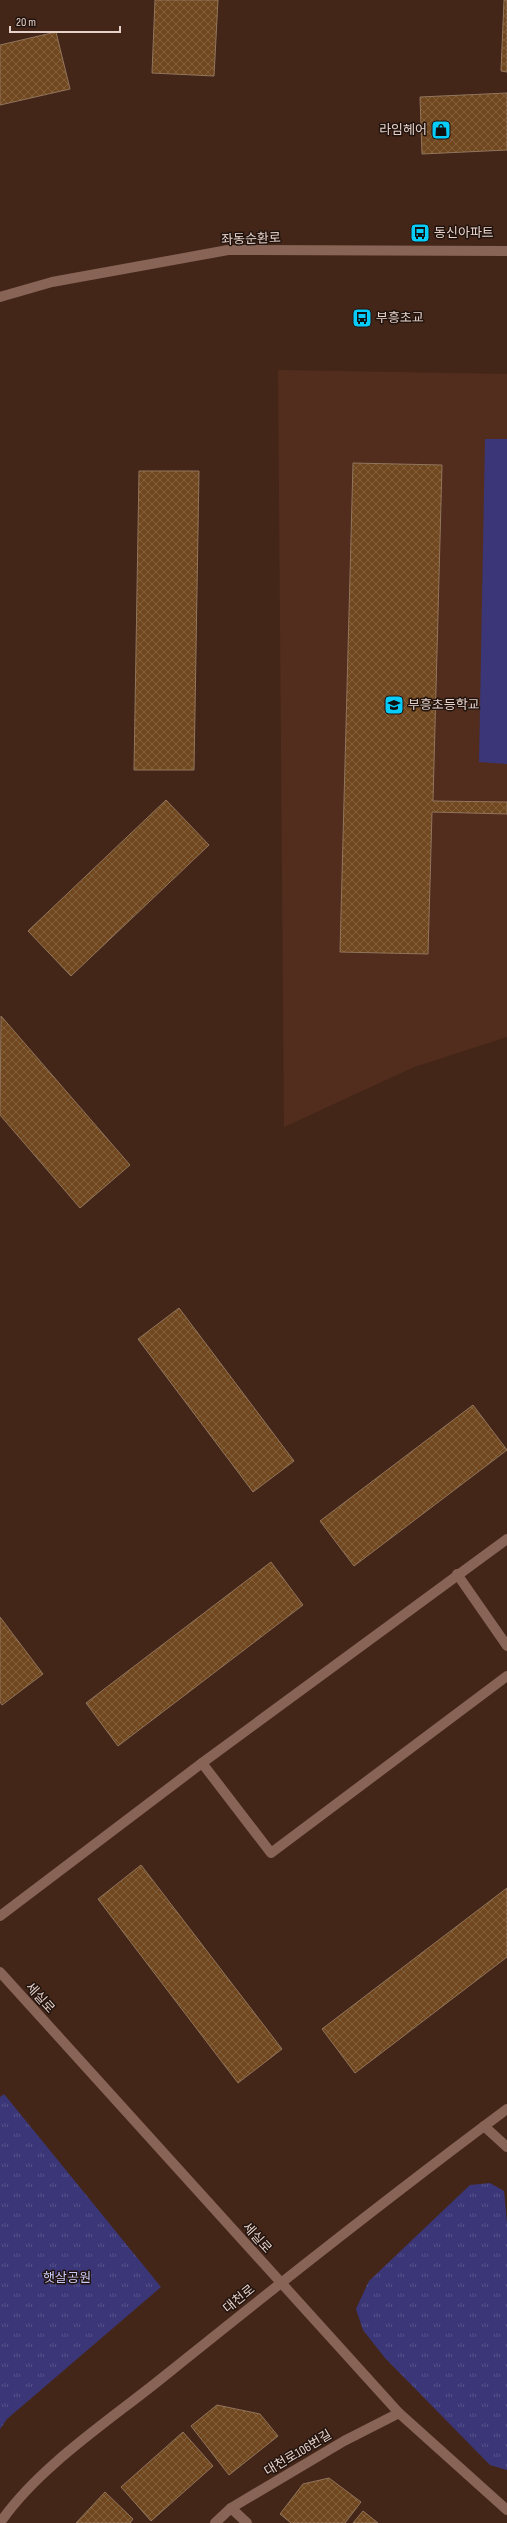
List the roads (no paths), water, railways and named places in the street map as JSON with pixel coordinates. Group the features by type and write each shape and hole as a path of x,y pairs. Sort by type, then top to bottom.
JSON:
{"street":[{"name":"좌동순환로","path":"0,297 52,282 228,250 507,252"},
{"path":"0,1916 202,1763 457,1574 507,1539"},
{"path":"457,1574 507,1646"},
{"path":"202,1763 272,1853 507,1676"},
{"name":"세실로","path":"0,1972 280,2283 399,2412 507,2510"},
{"name":"대천로","path":"0,2523 7,2512 51,2467 280,2283 507,2109"},
{"path":"484,2126 507,2147"},
{"name":"대천로106번길","path":"215,2523 231,2508 344,2441 399,2412"},
{"path":"231,2508 247,2523"}],"place":[{"name":"라임헤어","path":"441,130"},
{"name":"동신아파트","path":"420,233"},
{"name":"부흥초교","path":"362,318"},
{"name":"부흥초등학교","path":"394,705"}],"park label":[{"name":"햇살공원","path":"67,2278"}]}
